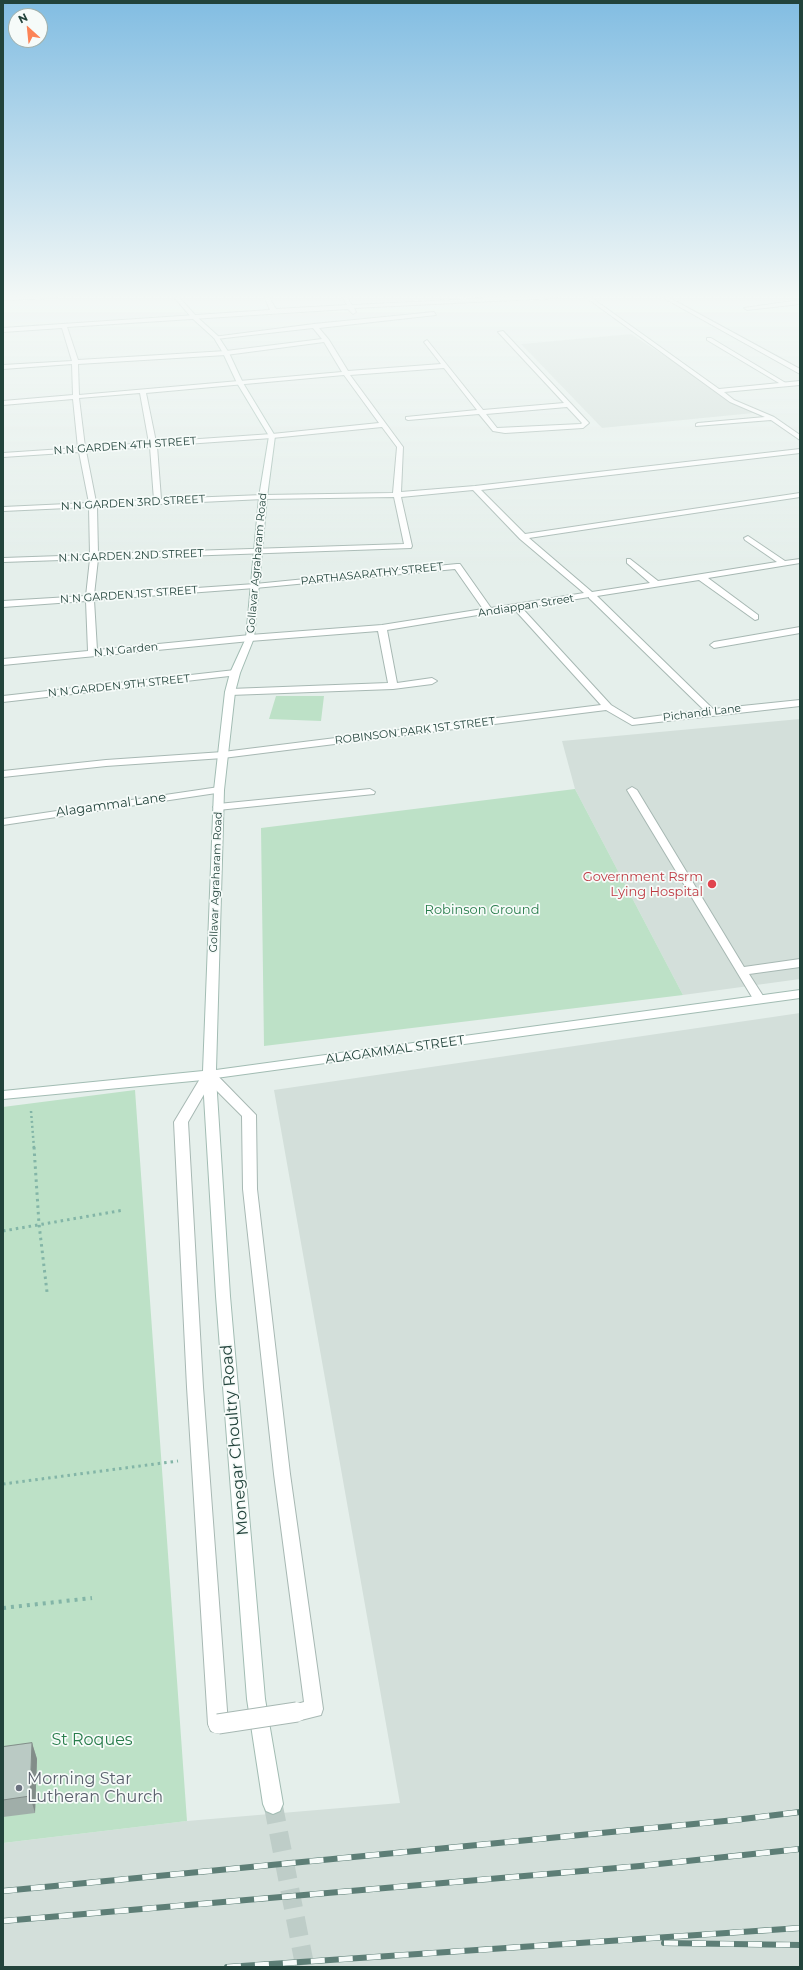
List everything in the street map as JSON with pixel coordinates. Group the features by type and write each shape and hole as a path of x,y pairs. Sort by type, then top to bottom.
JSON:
{"street":[{"path":"76,388 82,450 93,505 94,557 90,598 93,653"},
{"path":"3,403 187,388"},
{"path":"243,388 272,436"},
{"path":"356,388 400,448 397,495"},
{"path":"462,388 495,430 500,431 583,426 586,423 552,388"},
{"path":"715,388 744,407 772,418 800,438"},
{"path":"719,391 753,388"},
{"path":"143,392 153,444 158,502"},
{"path":"408,418 567,405"},
{"path":"698,425 772,418"},
{"name":"N N GARDEN 4TH STREET","path":"3,455 272,436 382,425"},
{"name":"Gollavar Agraharam Road","path":"209,1075 218,807 222,755 230,692 235,673 250,638 259,551 262,497 272,436"},
{"name":"N N GARDEN 3RD STREET","path":"3,509 262,497 397,495 475,488 800,451"},
{"path":"475,488 524,537 592,596 711,712"},
{"name":"N N GARDEN 2ND STREET","path":"3,560 408,546 397,495"},
{"path":"524,537 800,495"},
{"path":"748,538 784,564"},
{"path":"630,561 656,584"},
{"name":"Andiappan Street","path":"250,638 382,628 592,596 656,584 702,578 800,561"},
{"name":"PARTHASARATHY STREET","path":"255,586 457,566 489,611"},
{"path":"702,578 755,617"},
{"name":"N N GARDEN 1ST STREET","path":"3,604 255,586"},
{"name":"Pichandi Lane","path":"516,607 608,708 632,722 800,703"},
{"path":"382,628 393,686"},
{"path":"714,645 800,630"},
{"name":"N N Garden","path":"3,662 250,638"},
{"name":"N N GARDEN 9TH STREET","path":"3,699 235,673"},
{"path":"230,692 393,686 432,681"},
{"name":"ROBINSON PARK 1ST STREET","path":"3,774 106,762 222,755 608,708"},
{"name":"Alagammal Lane","path":"3,822 219,790"},
{"path":"632,790 759,999"},
{"path":"218,807 370,792"},
{"path":"741,971 800,963"},
{"name":"ALAGAMMAL STREET","path":"3,1095 209,1075 800,994"},
{"path":"209,1075 249,1115 250,1189 282,1474 314,1709 218,1724 200,1458 181,1122 209,1075"},
{"name":"Monegar Choultry Road","path":"209,1075 223,1296 256,1699 273,1804"}],"path":[{"path":"30,1092 39,1224 47,1292"},
{"path":"3,1231 124,1210"},
{"path":"3,1484 200,1458"},
{"path":"3,1608 92,1598"}],"shaded area":[{"path":"563,388 715,388 754,413 602,428"},
{"name":"Government Rsrm Lying Hospital","path":"800,719 800,979 683,995 575,789 562,741"},
{"path":"800,1013 800,1967 3,1967 3,1843 187,1821 400,1803 274,1090"}],"green space":[{"path":"276,696 324,696 321,721 269,719"},
{"name":"Robinson Ground","path":"575,789 683,995 264,1046 261,828"},
{"name":"St Roques","path":"135,1090 187,1821 3,1843 3,1107"}],"building":[{"path":"32,1743 30,1796 3,1800 3,1747"}],"tunnel":[{"path":"273,1804 305,1967"}],"railway":[{"path":"3,1891 735,1820 800,1812"},
{"path":"3,1921 640,1866 800,1849"},
{"path":"227,1967 800,1928"},
{"path":"664,1943 800,1945"}],"place":[{"name":"Government Rsrm Lying Hospital","path":"712,884"},
{"name":"Morning Star Lutheran Church","path":"19,1788"}]}
